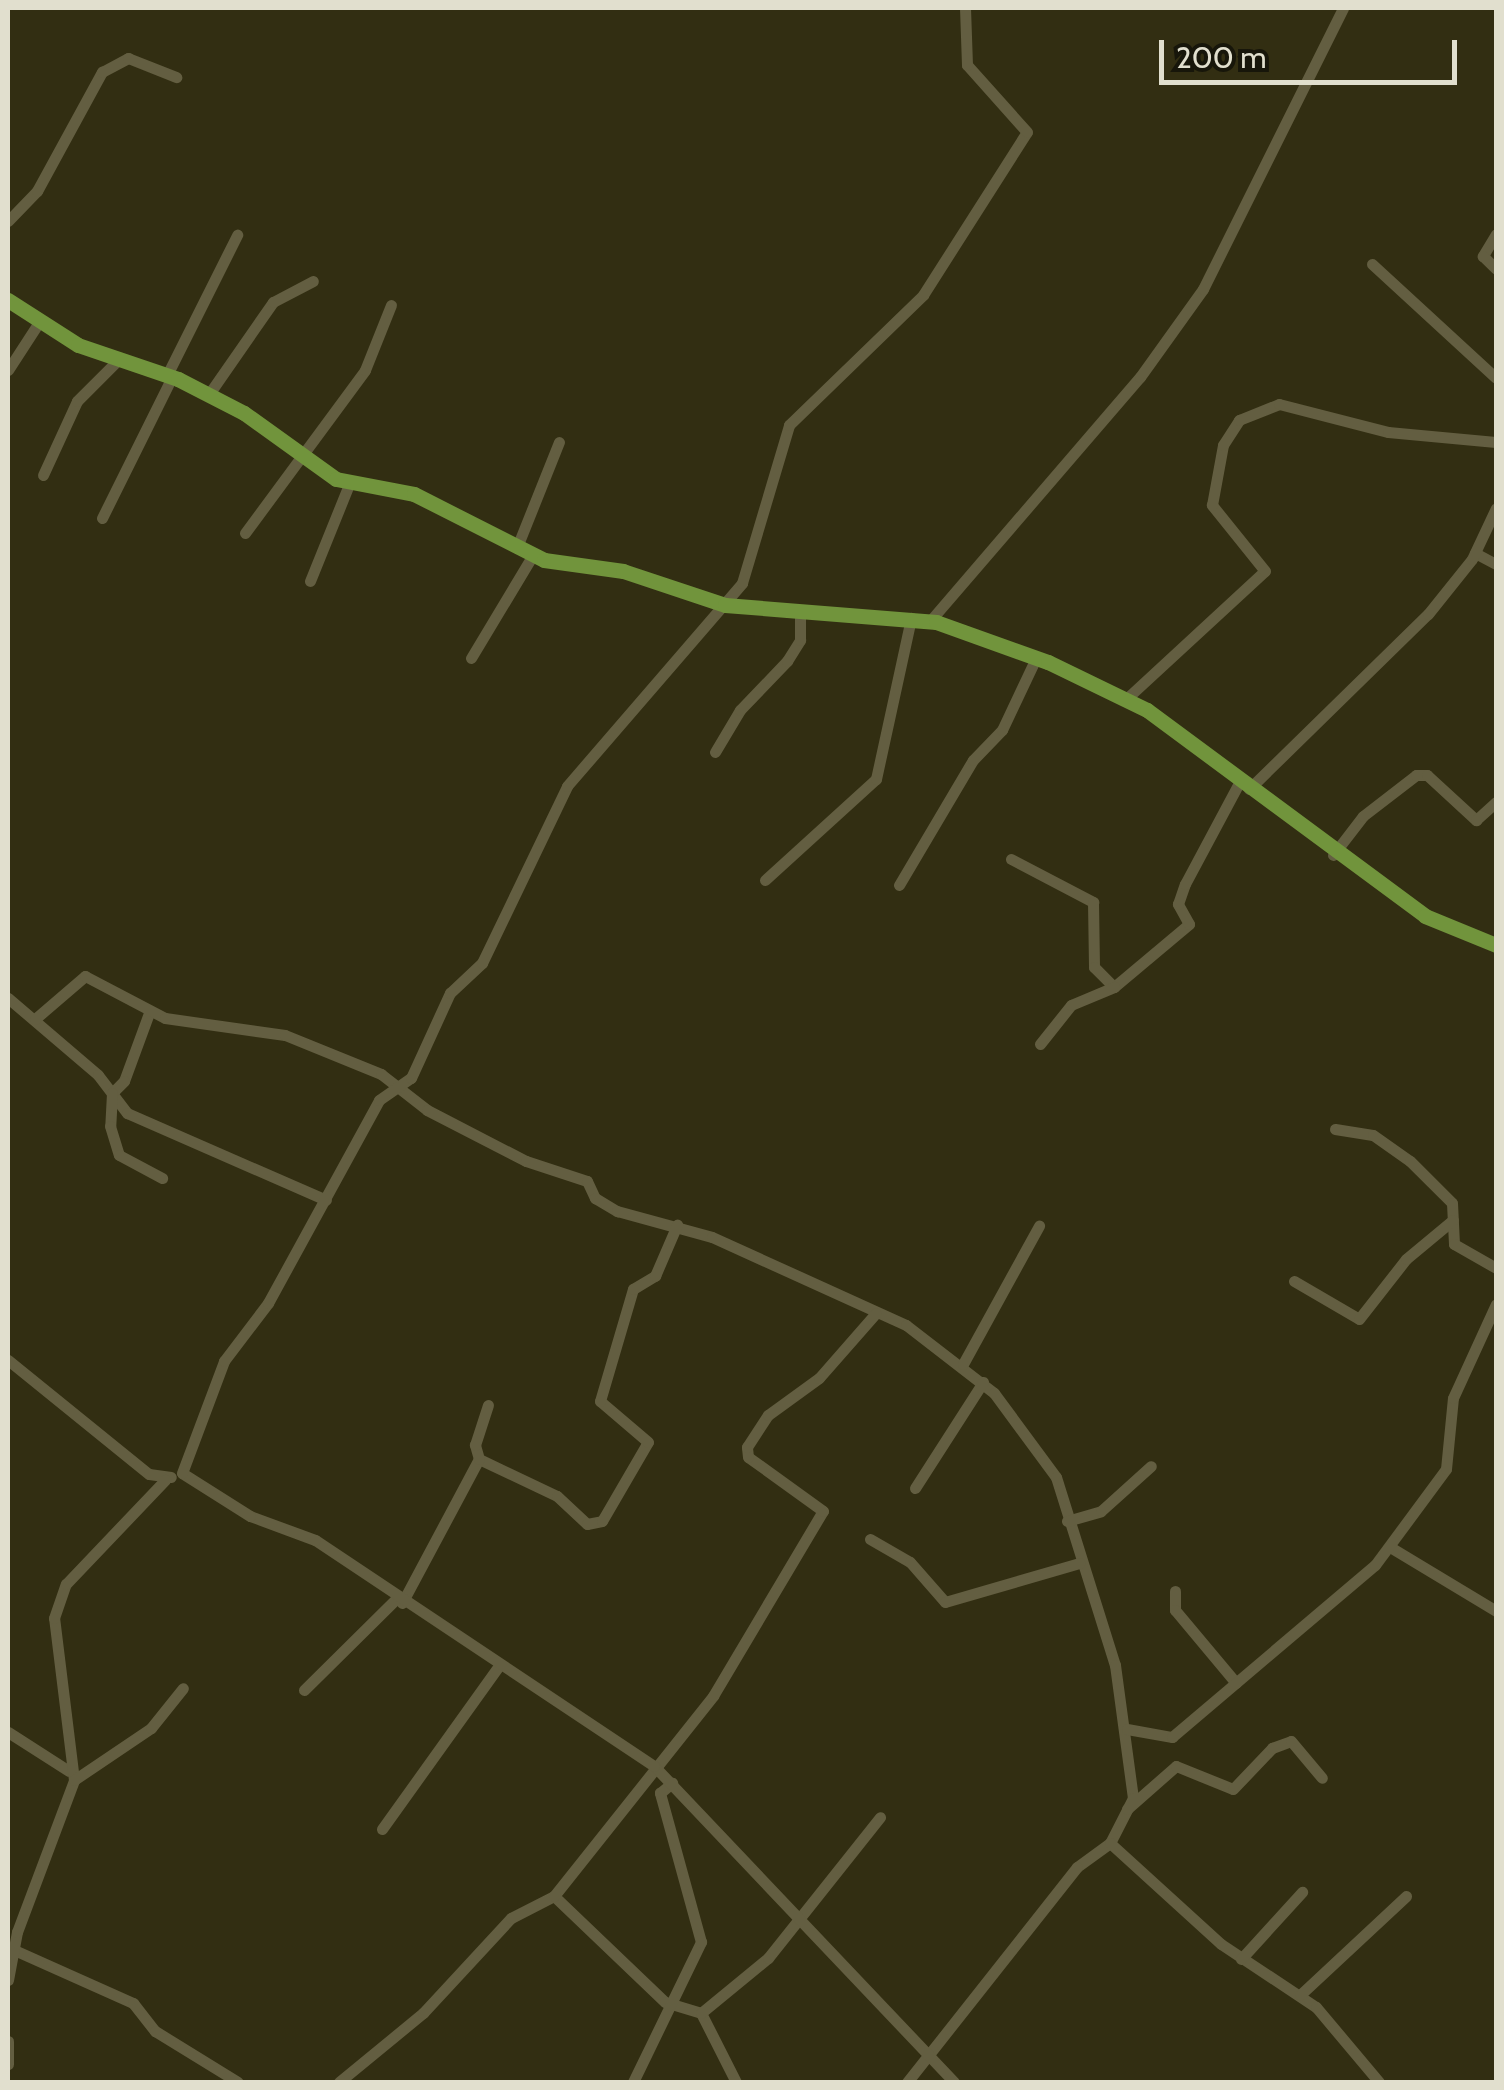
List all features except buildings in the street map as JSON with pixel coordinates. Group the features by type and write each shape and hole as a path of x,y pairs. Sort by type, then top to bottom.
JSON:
{"main road":[{"path":"8,300 40,322 208,394 304,460 350,482 414,494 534,554 624,571 725,605 930,621 1036,658 1126,700 1245,785 1333,855 1425,916 1496,945"}],"street":[{"path":"8,1980 12,1939 71,1776 54,1618 66,1584 165,1480 182,1473 224,1361 268,1303 379,1100 410,1078 450,993 482,963 567,786 742,584 768,513 788,424 923,295 1028,132 967,64 965,8"},
{"path":"930,621 1140,377 1203,289 1343,8"},
{"path":"8,221 37,190 102,72 128,58 176,77"},
{"path":"1496,234 1482,256 1496,270"},
{"path":"102,518 237,235"},
{"path":"1372,264 1496,378"},
{"path":"208,394 273,302 313,281"},
{"path":"245,533 304,460 365,370 392,306"},
{"path":"8,370 40,322"},
{"path":"43,475 77,401 120,358"},
{"path":"1126,700 1265,571 1212,506 1223,445 1239,420 1279,404 1388,432 1496,442"},
{"path":"517,547 560,442"},
{"path":"310,581 350,482"},
{"path":"1040,1044 1071,1005 1114,987 1189,924 1178,904 1185,884 1245,785 1428,614 1475,553 1496,508"},
{"path":"1475,553 1496,564"},
{"path":"471,658 534,554"},
{"path":"714,752 740,710 787,662 800,640 800,613"},
{"path":"765,880 876,779 911,618"},
{"path":"899,885 973,760 1002,730 1036,658"},
{"path":"1333,855 1363,816 1416,775 1427,775 1476,820 1496,802"},
{"path":"1011,859 1093,902 1094,967 1114,987"},
{"path":"35,1020 86,976 149,1013 271,1031 381,1074 394,1090 526,1160 587,1182 594,1198 617,1212 677,1225 876,1312 963,1364 983,1382 1056,1477 1079,1564 1115,1665 1127,1729 1127,1809"},
{"path":"8,998 112,1093 127,1113 326,1200"},
{"path":"149,1013 112,1093 119,1155 162,1178"},
{"path":"1335,1130 1386,1142 1452,1203 1454,1244 1496,1268"},
{"path":"1294,1281 1359,1319 1406,1259 1453,1220"},
{"path":"488,1405 475,1445 480,1459 557,1496 586,1524 602,1521 648,1442 600,1402 633,1289 655,1276 677,1225"},
{"path":"963,1364 1038,1226"},
{"path":"1127,1729 1166,1740 1390,1547 1446,1469 1453,1398 1496,1304"},
{"path":"339,2082 423,2013 511,1918 554,1896 713,1696 823,1512 748,1457 747,1448 768,1414 819,1378 876,1312"},
{"path":"8,1360 165,1480"},
{"path":"915,1488 983,1382"},
{"path":"304,1690 399,1601 480,1459"},
{"path":"1066,1521 1101,1511 1152,1466"},
{"path":"182,1473 250,1516 316,1540 498,1668 654,1766 954,2082"},
{"path":"870,1539 910,1562 946,1602 1079,1564"},
{"path":"1390,1547 1496,1611"},
{"path":"1175,1591 1175,1610 1236,1683"},
{"path":"382,1830 498,1668"},
{"path":"71,1776 151,1728 184,1688"},
{"path":"8,1732 71,1776"},
{"path":"907,2082 930,2060 990,1971 1077,1867 1110,1843 1127,1809 1176,1766 1233,1789 1272,1748 1291,1740 1322,1778"},
{"path":"634,2082 701,1942 660,1794 672,1783"},
{"path":"701,2014 768,1958 880,1818"},
{"path":"1110,1843 1241,1959 1300,1995 1379,2082"},
{"path":"1241,1959 1302,1892"},
{"path":"554,1896 674,2004 701,2014 736,2082"},
{"path":"1300,1995 1406,1896"},
{"path":"12,1939 133,2003 155,2030 238,2082"},
{"path":"8,2041 8,2064"}]}
